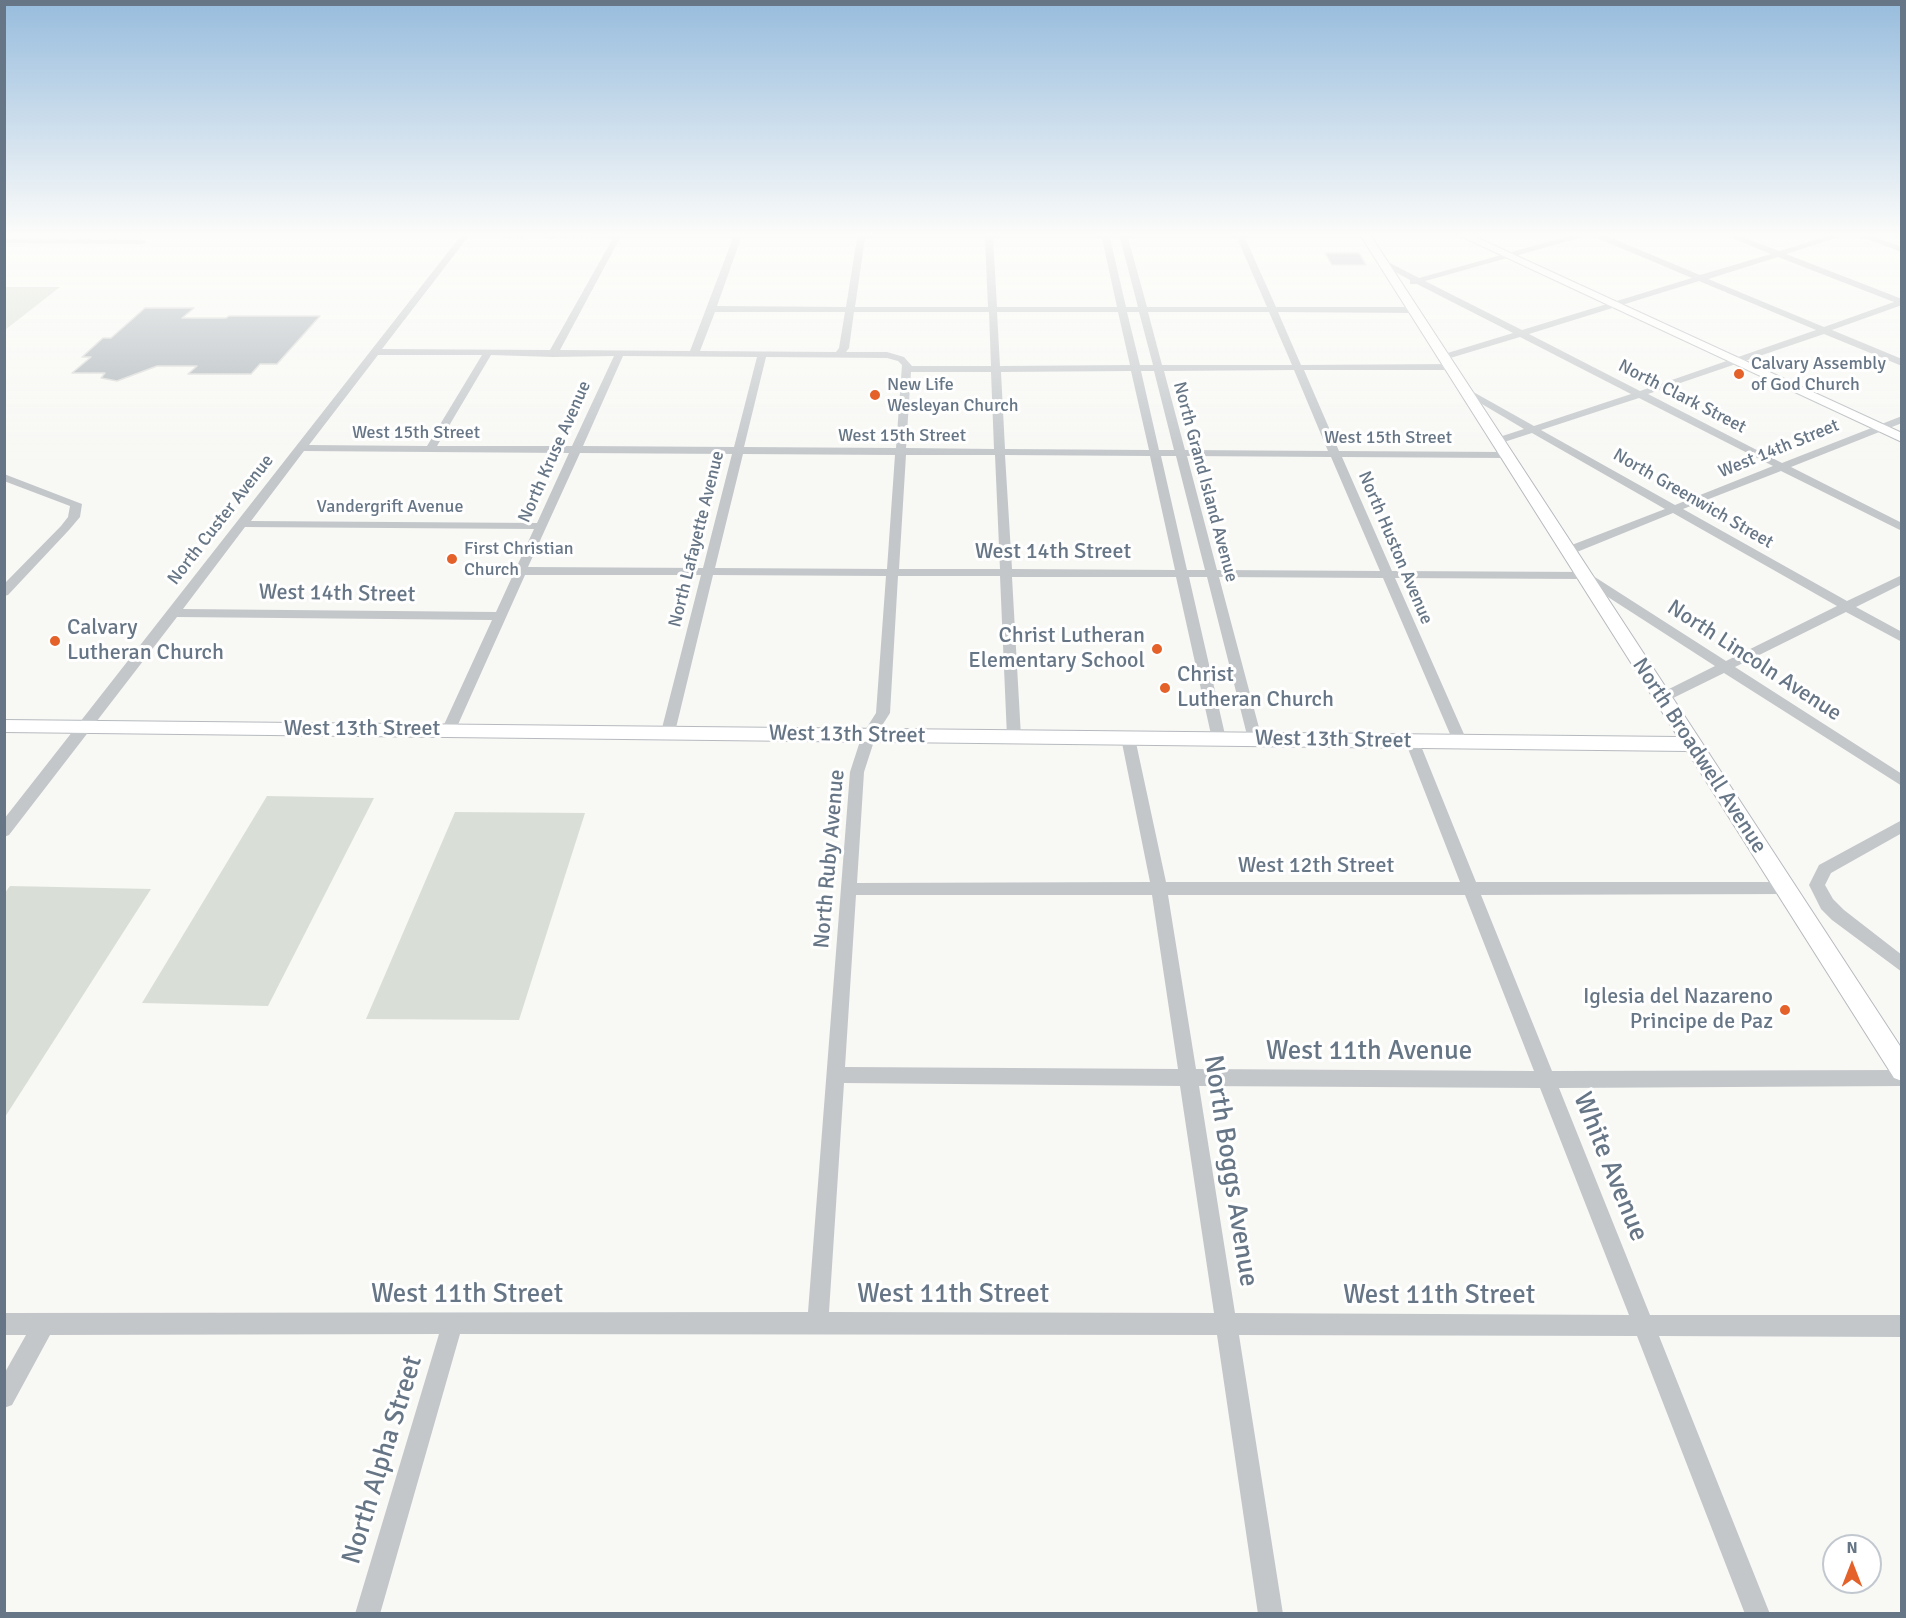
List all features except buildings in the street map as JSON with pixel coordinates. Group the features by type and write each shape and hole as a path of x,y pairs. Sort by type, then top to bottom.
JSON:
{"main road":[{"path":"1622,309 1902,438"},
{"name":"North Broadwell Avenue","path":"1414,310 1690,744 1902,1070"},
{"name":"West 13th Street","path":"4,726 1690,744"}],"street":[{"name":"North Custer Avenue","path":"4,831 409,309"},
{"path":"553,354 578,309"},
{"path":"691,355 697,349 712,309 1414,310"},
{"path":"838,355 844,348 850,309"},
{"path":"992,309 1014,737"},
{"name":"North Grand Island Avenue","path":"1123,309 1219,739"},
{"name":"North Grand Island Avenue","path":"1143,309 1255,739"},
{"name":"North Huston Avenue","path":"1274,309 1460,741"},
{"name":"North Clark Street","path":"1472,309 1902,528"},
{"path":"375,352 888,356 901,359 907,364 906,369 1299,368 1447,362 1519,333 1602,309"},
{"path":"1769,309 1902,363"},
{"path":"1501,448 1534,429 1737,362 1884,309"},
{"path":"430,449 488,353"},
{"name":"North Kruse Avenue","path":"449,729 523,571 540,526 619,355"},
{"name":"North Lafayette Avenue","path":"668,732 762,355"},
{"name":"North Ruby Avenue","path":"818,1323 857,772 869,735 883,713 906,369"},
{"name":"North Greenwich Street","path":"1466,391 1902,638"},
{"name":"West 14th Street","path":"1568,551 1902,419"},
{"name":"West 15th Street","path":"299,448 1156,454 1336,454 1501,448"},
{"path":"4,477 76,504 74,517 66,528 4,592"},
{"name":"Vandergrift Avenue","path":"240,524 540,526"},
{"name":"West 14th Street","path":"523,571 1583,575"},
{"name":"North Lincoln Avenue","path":"1583,575 1902,781"},
{"path":"1662,698 1902,579"},
{"name":"West 14th Street","path":"172,613 501,616"},
{"name":"North Boggs Avenue","path":"1128,738 1159,889 1271,1614"},
{"name":"White Avenue","path":"1412,741 1758,1614"},
{"path":"1902,826 1825,869 1817,885 1827,904 1838,915 1902,965"},
{"name":"West 12th Street","path":"849,889 1784,888"},
{"name":"West 11th Avenue","path":"836,1075 1546,1080 1902,1078"},
{"name":"North Alpha Street","path":"367,1614 453,1323"},
{"name":"West 11th Street","path":"4,1324 818,1323 1902,1326"},
{"path":"4,1397 44,1324"}],"shaded area":[{"path":"5,309 32,309 5,330"},
{"path":"267,796 374,798 268,1006 142,1003"},
{"path":"455,812 585,813 519,1020 366,1019"},
{"path":"10,886 151,889 5,1117 4,894"}],"place":[{"name":"Calvary Assembly of God Church","path":"1739,374"},
{"name":"New Life Wesleyan Church","path":"875,395"},
{"name":"First Christian Church","path":"452,559"},
{"name":"Calvary Lutheran Church","path":"55,641"},
{"name":"Christ Lutheran Elementary School","path":"1157,649"},
{"name":"Christ Lutheran Church","path":"1165,688"},
{"name":"Iglesia del Nazareno Principe de Paz","path":"1785,1010"}]}
